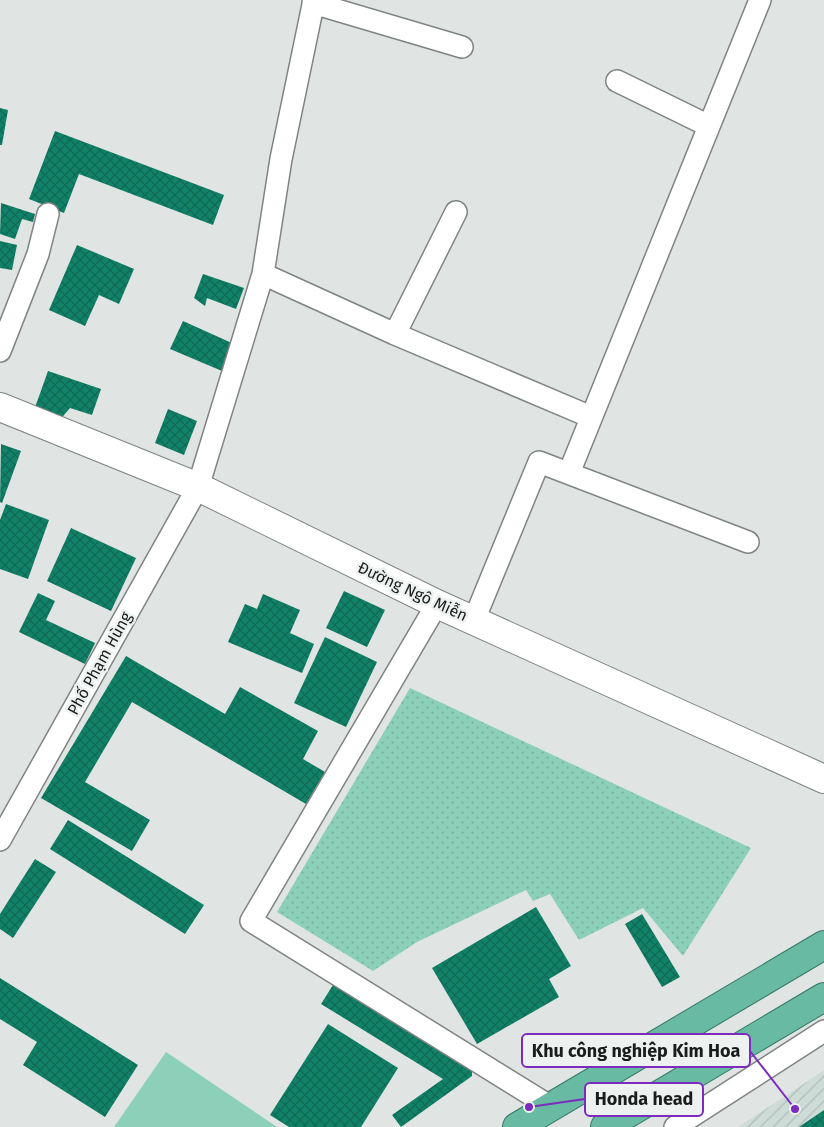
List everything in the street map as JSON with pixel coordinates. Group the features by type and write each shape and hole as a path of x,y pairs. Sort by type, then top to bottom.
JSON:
{"highway":[{"path":"517,1127 824,945"},
{"path":"605,1127 821,1006"}],"street":[{"path":"569,473 760,0"},
{"path":"314,2 462,47"},
{"name":"Phố Phạm Hùng","path":"0,840 198,487 263,274 282,160 314,2"},
{"path":"617,81 709,126"},
{"path":"395,334 456,212"},
{"path":"0,351 38,254 48,214"},
{"path":"263,274 395,334 591,417"},
{"name":"Đường Ngô Miễn","path":"0,407 198,487 437,604 824,779"},
{"path":"474,620 539,462 748,542"},
{"path":"437,604 251,921 551,1107"},
{"path":"675,1127 824,1031"}],"shaded area":[{"path":"824,1070 824,1127 738,1127 793,1091"}],"green space":[{"path":"410,688 751,848 683,956 643,908 579,940 550,894 533,901 526,890 417,942 373,971 277,912"},
{"path":"166,1052 277,1127 114,1127"}],"building":[{"path":"0,108 8,110 2,145 0,145"},
{"path":"55,131 224,195 213,225 79,174 64,213 29,199"},
{"path":"1,203 35,214 33,222 22,219 15,239 0,234"},
{"path":"0,241 17,245 12,270 0,268"},
{"path":"77,245 134,269 119,304 99,295 85,326 49,310"},
{"path":"203,274 244,288 236,309 207,298 205,306 194,298"},
{"path":"183,321 234,344 222,371 170,349"},
{"path":"48,371 101,389 92,415 70,408 58,422 33,413"},
{"path":"168,409 197,421 184,455 155,443"},
{"path":"1,444 21,451 2,503 0,502"},
{"path":"6,504 49,520 28,579 0,569 0,520"},
{"path":"71,528 136,558 111,611 47,581"},
{"path":"344,591 385,610 367,647 326,628"},
{"path":"38,593 55,601 46,620 95,643 85,664 19,632"},
{"path":"263,594 300,610 290,633 314,644 302,673 228,642 245,604 257,609"},
{"path":"325,637 377,662 346,727 294,703"},
{"path":"126,656 225,714 240,687 318,731 303,759 325,772 306,804 132,702 85,782 150,820 132,851 41,798"},
{"path":"68,820 204,905 185,934 50,849"},
{"path":"35,859 56,872 13,938 0,929 0,914"},
{"path":"536,907 571,966 549,979 559,997 477,1044 432,968"},
{"path":"642,914 680,977 662,987 625,924"},
{"path":"0,978 138,1065 105,1117 23,1065 37,1042 0,1019"},
{"path":"333,985 472,1070 472,1076 401,1127 392,1115 443,1079 321,1004"},
{"path":"328,1024 398,1068 361,1127 289,1127 270,1115"},
{"path":"824,1110 824,1127 799,1127"}],"place":[{"name":"Honda head","path":"529,1107"},
{"name":"Khu công nghiệp Kim Hoa","path":"795,1109"}]}
